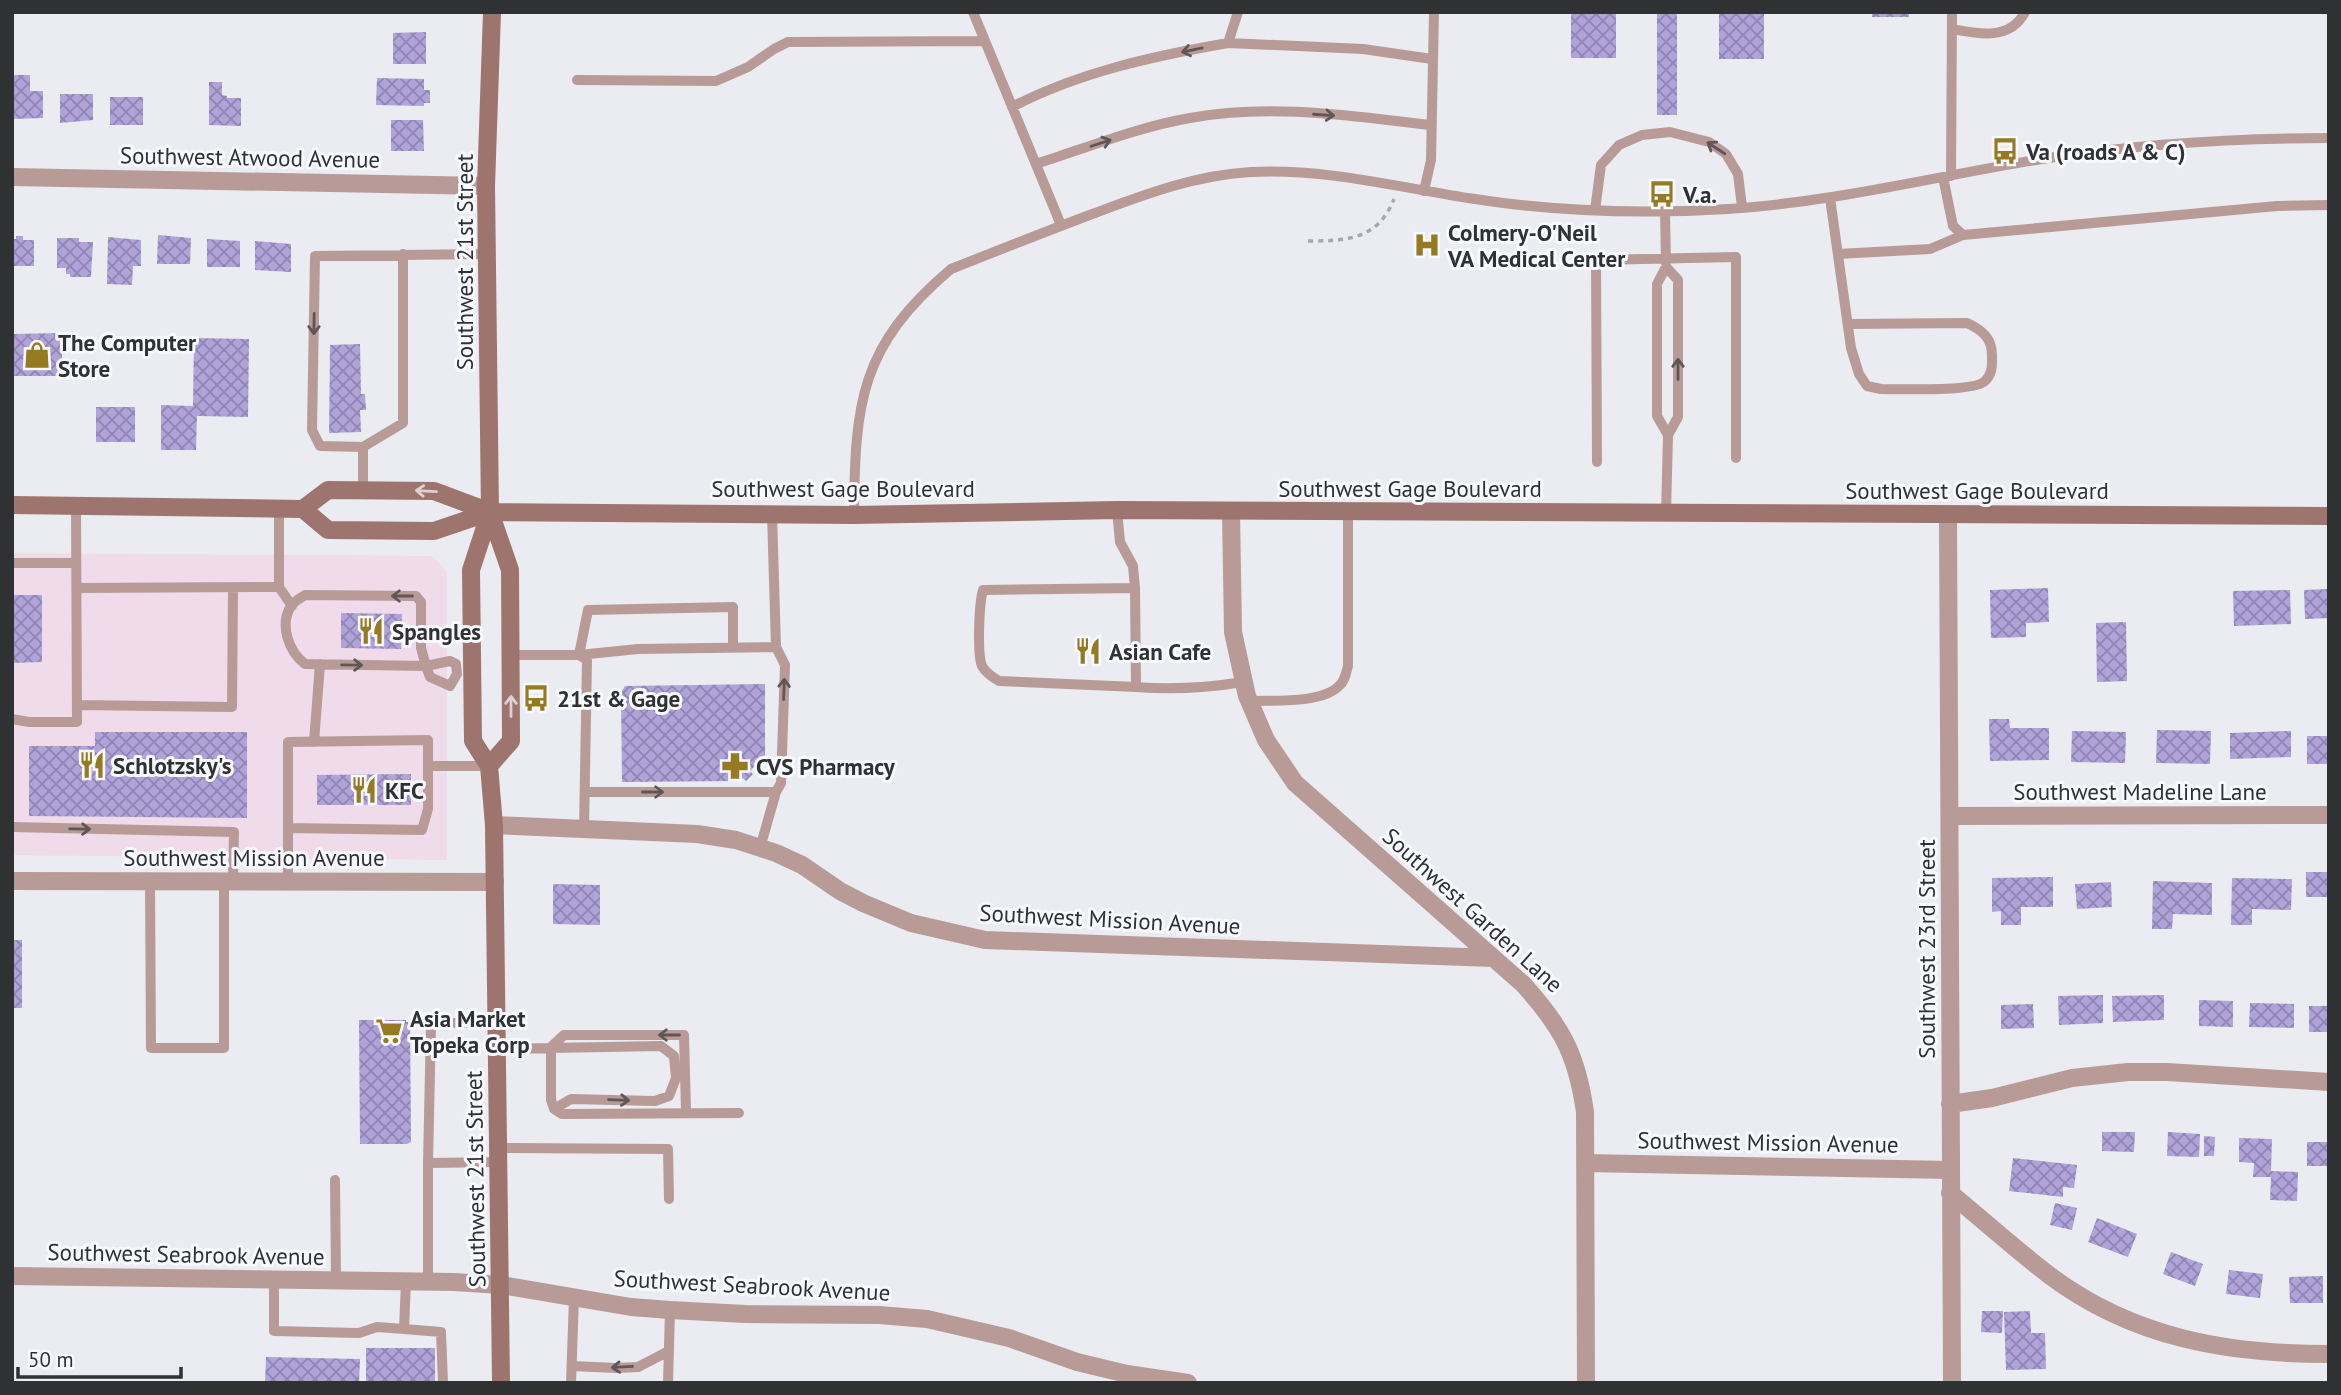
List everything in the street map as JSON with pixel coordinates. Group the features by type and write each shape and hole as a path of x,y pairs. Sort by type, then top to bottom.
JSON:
{"main road":[{"name":"Southwest 21st Street","path":"489,766 511,741 510,570 490,512 486,186 492,12"},
{"name":"Southwest Gage Boulevard","path":"490,512 434,491 328,490 303,509 328,530 434,531 490,512 854,515 1117,510 2329,516"},
{"path":"12,505 303,509"},
{"name":"Southwest 21st Street","path":"490,512 471,570 464,674 473,741 489,766 494,825 501,1383"}],"street":[{"name":"Southwest Atwood Avenue","path":"12,177 486,186"},
{"name":"Southwest Garden Lane","path":"1231,512 1233,632 1242,682 1266,740 1295,783 1523,984 1548,1011 1567,1044 1582,1090 1585,1112 1586,1383"},
{"name":"Southwest 23rd Street","path":"1948,515 1952,1383"},
{"name":"Southwest Madeline Lane","path":"1951,816 2329,815"},
{"name":"Southwest Mission Avenue","path":"494,825 697,834 736,840 802,865 840,891 875,908 935,930 985,940 1493,958"},
{"name":"Southwest Mission Avenue","path":"12,881 495,882"},
{"path":"1950,1104 1992,1098 2072,1078 2128,1072 2329,1083"},
{"name":"Southwest Mission Avenue","path":"1585,1163 1950,1170"},
{"path":"1950,1193 2050,1276 2094,1304 2119,1316 2164,1334 2197,1343 2245,1351 2329,1354"},
{"name":"Southwest Seabrook Avenue","path":"12,1276 428,1282 501,1286 670,1310 746,1314 879,1315 926,1319 1009,1338 1090,1365 1188,1383"}],"lane":[{"path":"973,12 1061,225"},
{"path":"1228,43 1238,12"},
{"path":"1424,191 1431,160 1434,12"},
{"path":"1952,12 1947,177 1953,226 1964,235"},
{"path":"1951,29 2002,33 2013,27 2025,12"},
{"path":"577,80 716,81 748,67 788,42 985,41"},
{"path":"1012,107 1036,94 1114,67 1228,43 1363,49 1432,58"},
{"path":"1036,164 1150,127 1191,117 1297,113 1430,125"},
{"path":"1595,210 1601,165 1619,145 1642,135 1670,132 1709,142 1726,154 1738,174 1742,207"},
{"path":"854,515 855,455 860,405 875,361 899,321 923,293 951,269 1160,188 1209,177 1249,172 1319,174 1542,207 1665,211 1830,198 2098,151 2199,142 2329,138"},
{"path":"1830,198 1851,348 1859,374 1867,386 1881,389 1970,387 1984,383 1992,370 1992,345 1982,330 1967,323 1848,324"},
{"path":"1838,254 1930,249 1964,235 2277,206 2329,205"},
{"path":"1665,211 1666,262 1657,284 1657,416 1668,435"},
{"path":"403,254 403,423 363,447 320,446 313,430 315,256 403,254 487,254"},
{"path":"1597,462 1596,260 1666,262 1736,257 1737,458"},
{"path":"1666,262 1678,280 1678,417 1668,435 1667,514"},
{"path":"363,447 363,490"},
{"path":"12,719 29,722 77,722 76,507"},
{"path":"279,508 279,587 292,606"},
{"path":"1117,510 1120,542 1133,566 1136,687"},
{"path":"1249,701 1321,696 1340,686 1345,678 1348,666 1348,512"},
{"path":"760,848 781,783 785,665 776,647 772,514"},
{"path":"12,563 76,563"},
{"path":"76,588 279,587"},
{"path":"1135,588 983,590 979,602 980,662 986,673 999,681 1172,690 1242,682"},
{"path":"77,705 232,707 233,589"},
{"path":"464,674 450,661 426,666 304,664 294,656 287,638 288,616 292,606 304,595 416,596 421,603 421,648 426,666 430,677 450,686 464,674"},
{"path":"579,654 588,610 733,607 733,647"},
{"path":"511,654 776,647"},
{"path":"579,654 587,660 584,830"},
{"path":"314,741 320,664"},
{"path":"288,828 422,830 428,809 428,740 288,742 288,828 288,882"},
{"path":"428,766 489,766"},
{"path":"585,792 776,792"},
{"path":"12,827 234,832 229,881 224,1048 151,1048 150,881"},
{"path":"428,1282 431,1024 497,1021"},
{"path":"685,1112 684,1035 564,1035 551,1047 551,1100 554,1109 562,1114 738,1113"},
{"path":"498,1049 661,1046 674,1056 676,1078 668,1096 655,1101 571,1099 554,1109"},
{"path":"428,1163 499,1155 668,1149 669,1199"},
{"path":"335,1180 336,1281"},
{"path":"274,1280 274,1331 359,1333 377,1326 441,1332 443,1383"},
{"path":"404,1329 405,1282"},
{"path":"571,1383 574,1298"},
{"path":"668,1383 670,1310"},
{"path":"572,1366 638,1367 669,1351"}],"path":[{"path":"1308,242 1345,242 1372,230 1392,204 1398,187"}],"shaded area":[{"path":"12,553 432,556 447,572 447,860 12,855"}],"building":[{"path":"1571,12 1616,12 1616,58 1571,58"},
{"path":"1657,12 1677,12 1677,115 1657,115"},
{"path":"1719,12 1764,12 1764,59 1719,59"},
{"path":"1872,12 1909,12 1909,17 1872,17"},
{"path":"426,32 426,64 393,64 393,33"},
{"path":"12,75 30,75 30,91 43,91 43,118 12,119"},
{"path":"377,78 424,79 424,90 430,90 430,103 424,103 424,106 376,105"},
{"path":"209,82 222,82 222,95 227,98 241,98 241,126 209,125"},
{"path":"60,94 93,94 93,120 60,123"},
{"path":"110,97 143,97 143,125 110,125"},
{"path":"391,120 423,120 424,151 391,151"},
{"path":"158,235 191,238 190,264 157,264"},
{"path":"16,236 23,236 23,240 34,240 34,266 12,266 12,239 16,239"},
{"path":"108,237 141,240 141,266 133,266 132,285 107,284"},
{"path":"57,238 79,238 79,242 93,242 91,277 70,277 70,274 66,274 66,268 57,268"},
{"path":"207,239 240,241 240,267 207,267"},
{"path":"255,241 291,244 291,272 255,270"},
{"name":"The Computer Store","path":"62,333 62,376 12,376 12,334"},
{"path":"194,338 249,339 248,417 197,416 196,450 161,450 161,405 193,406"},
{"path":"360,344 361,394 365,394 366,410 360,410 361,432 329,433 330,345"},
{"path":"96,407 135,407 135,442 96,442"},
{"path":"2048,588 2049,622 2026,623 2026,637 1991,638 1990,590"},
{"path":"2329,589 2329,618 2305,619 2304,590"},
{"path":"2290,590 2291,624 2234,626 2233,591"},
{"path":"12,595 42,595 42,662 12,663"},
{"name":"Spangles","path":"341,613 402,614 401,649 341,648"},
{"path":"2126,622 2127,681 2097,682 2096,623"},
{"name":"CVS Pharmacy","path":"765,684 765,755 750,771 753,774 746,781 743,778 740,781 622,782 621,693 625,686"},
{"path":"1989,719 2009,719 2010,728 2049,728 2049,760 1990,761"},
{"path":"2157,730 2211,731 2210,764 2156,763"},
{"path":"2072,731 2126,732 2125,763 2071,762"},
{"path":"2291,731 2291,757 2230,759 2230,733"},
{"path":"95,732 247,732 247,818 29,816 29,746 95,746"},
{"path":"2307,736 2329,736 2329,764 2307,764"},
{"name":"KFC","path":"411,774 411,805 317,805 317,775"},
{"path":"2306,872 2329,872 2329,897 2306,897"},
{"path":"2053,877 2053,907 2021,907 2021,925 2001,925 2001,911 1992,912 1992,878"},
{"path":"2232,878 2292,879 2291,910 2252,909 2252,925 2231,925"},
{"path":"2153,881 2212,883 2212,915 2173,914 2172,929 2152,929"},
{"path":"2111,882 2112,907 2077,909 2075,884"},
{"path":"553,884 600,885 600,925 553,924"},
{"path":"12,940 22,940 22,1008 12,1008"},
{"path":"2103,995 2103,1023 2059,1025 2058,996"},
{"path":"2164,995 2164,1020 2113,1022 2112,996"},
{"path":"2199,1000 2233,1001 2233,1027 2199,1026"},
{"path":"2250,1003 2294,1004 2294,1028 2249,1027"},
{"path":"2033,1004 2034,1028 2001,1029 2001,1005"},
{"path":"2309,1006 2329,1006 2329,1032 2309,1032"},
{"path":"359,1020 410,1022 411,1142 407,1144 360,1144"},
{"path":"2102,1132 2135,1132 2134,1152 2102,1151"},
{"path":"2168,1132 2200,1134 2199,1157 2167,1156"},
{"path":"2204,1136 2215,1137 2214,1156 2204,1156"},
{"path":"2239,1138 2272,1139 2271,1171 2298,1172 2297,1201 2270,1200 2271,1177 2253,1177 2254,1163 2239,1162"},
{"path":"2307,1142 2329,1142 2329,1166 2307,1166"},
{"path":"2013,1158 2077,1165 2074,1188 2063,1187 2063,1197 2009,1191"},
{"path":"2055,1203 2077,1208 2072,1230 2050,1225"},
{"path":"2097,1218 2137,1234 2128,1257 2088,1242"},
{"path":"2171,1252 2203,1264 2195,1286 2163,1274"},
{"path":"2229,1270 2263,1274 2260,1298 2226,1294"},
{"path":"2323,1276 2323,1303 2290,1303 2289,1277"},
{"path":"1982,1311 2003,1311 2002,1333 1981,1332"},
{"path":"2030,1311 2031,1333 2045,1333 2046,1369 2006,1370 2004,1312"},
{"path":"366,1348 435,1348 435,1383 366,1383"},
{"path":"266,1357 360,1359 359,1383 265,1383"}],"place":[{"name":"Va (roads A & C)","path":"2005,151"},
{"name":"V.a.","path":"1662,194"},
{"name":"Colmery-O'Neil VA Medical Center","path":"1427,245"},
{"name":"The Computer Store","path":"37,355"},
{"name":"Spangles","path":"371,631"},
{"name":"Asian Cafe","path":"1088,651"},
{"name":"21st & Gage","path":"536,698"},
{"name":"Schlotzsky's","path":"92,765"},
{"name":"CVS Pharmacy","path":"735,766"},
{"name":"KFC","path":"364,790"},
{"name":"Asia Market Topeka Corp","path":"389,1031"}]}
